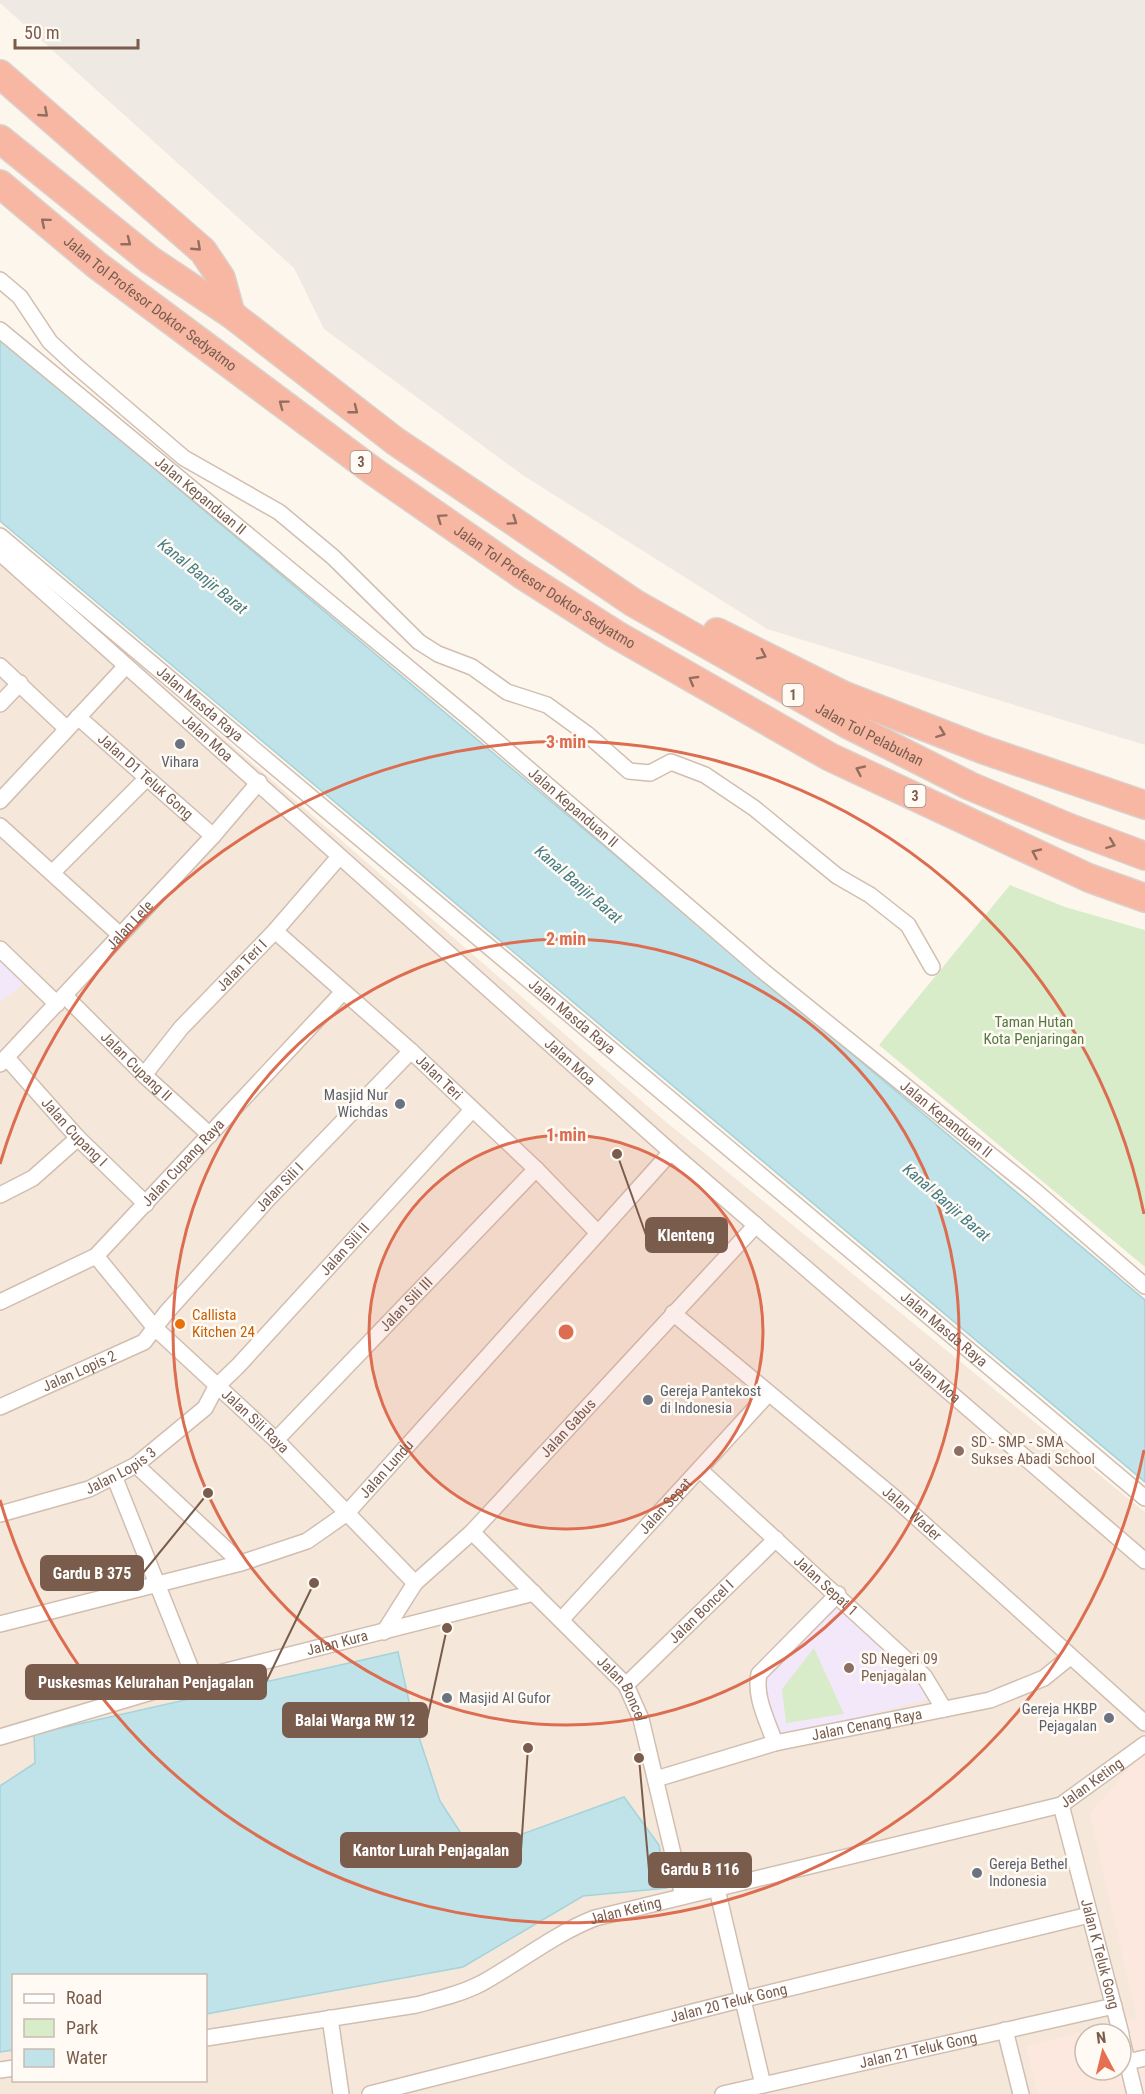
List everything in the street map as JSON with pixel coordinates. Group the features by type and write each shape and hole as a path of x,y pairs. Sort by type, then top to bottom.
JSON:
{"highway":[{"path":"0,74 203,251 221,278 231,314"},
{"name":"3","path":"0,139 150,261 231,314 395,441 579,564"},
{"name":"Jalan Tol Profesor Doktor Sedyatmo","path":"0,184 98,266 373,471 521,574 694,681 830,757 1089,878 1145,898"},
{"path":"579,564 643,589 699,623 843,695 984,750 1145,805"},
{"name":"Jalan Tol Pelabuhan","path":"579,564 634,603 762,678 857,729 970,786 1145,856"}],"street":[{"name":"Jalan Kepanduan II","path":"0,280 20,297 50,342 75,365 184,458 279,512 333,557 420,642 438,654 472,667 507,692 547,705 586,734 629,771 650,773 671,762 705,775 754,808 837,876 870,895 908,924 932,967"},
{"name":"Jalan Kepanduan II","path":"0,330 419,676 763,971 1034,1190 1145,1286"},
{"name":"Jalan Masda Raya","path":"0,536 1145,1498"},
{"name":"Jalan Moa","path":"0,553 671,1152 1145,1561"},
{"name":"Jalan D1 Teluk Gong","path":"0,666 147,778 213,836"},
{"path":"0,801 126,666"},
{"path":"0,704 20,683"},
{"path":"52,873 147,778"},
{"name":"Jalan Lele","path":"3,1061 119,934 213,836 259,782"},
{"path":"0,826 119,934"},
{"name":"Jalan Teri I","path":"144,1075 181,1028 275,931 339,857"},
{"name":"Jalan Teri","path":"275,931 342,993 411,1051 536,1169 598,1233"},
{"name":"Jalan Cupang II","path":"0,949 61,1000 210,1136"},
{"name":"Jalan Cupang Raya","path":"0,1302 96,1256 342,993"},
{"name":"Jalan Sili I","path":"155,1328 268,1199 411,1051"},
{"name":"Jalan Cupang I","path":"3,1061 146,1204"},
{"name":"Jalan Sili II","path":"216,1387 238,1366 472,1110"},
{"path":"0,1195 33,1179 78,1138"},
{"name":"Jalan Lundu","path":"0,1624 241,1563 307,1541 347,1513 671,1152"},
{"name":"Jalan Sili III","path":"276,1440 536,1169"},
{"name":"Jalan Gabus","path":"384,1632 416,1583 472,1532 673,1312 756,1225"},
{"name":"Jalan Sili Raya","path":"96,1256 155,1328 216,1387 276,1440 416,1583"},
{"name":"Jalan Wader","path":"673,1312 896,1499 1145,1722"},
{"name":"Jalan Lopis 2","path":"0,1407 144,1342 155,1328"},
{"name":"Jalan Lopis 3","path":"0,1514 88,1489 135,1465 205,1408 216,1387"},
{"name":"Jalan Sepat","path":"562,1619 768,1394"},
{"path":"135,1465 241,1563"},
{"name":"Jalan Sepat 1","path":"700,1470 838,1594 924,1676 944,1709"},
{"path":"114,1476 195,1679"},
{"name":"Jalan Boncel","path":"472,1532 627,1685 641,1719 683,1896"},
{"name":"Jalan Boncel I","path":"627,1685 776,1539"},
{"name":"Jalan Kura","path":"0,1737 195,1679 534,1593"},
{"path":"775,1743 759,1695 757,1684 759,1674 838,1594"},
{"name":"Jalan Cenang Raya","path":"656,1779 775,1743 1009,1694 1044,1678 1070,1657"},
{"name":"Jalan Keting","path":"207,2038 447,1997 480,1983 573,1927 595,1918 1060,1805 1145,1744"},
{"name":"Jalan K Teluk Gong","path":"1060,1805 1118,2022"},
{"path":"717,1889 763,2085"},
{"name":"Jalan 20 Teluk Gong","path":"370,2094 743,1999 1089,1916"},
{"name":"Jalan 21 Teluk Gong","path":"732,2093 1114,2006"},
{"path":"330,2018 341,2094"},
{"path":"1005,2030 1021,2094"}],"shaded area":[{"path":"0,0 1145,0 1145,745 767,629 524,476 324,329 294,268 0,3"},
{"path":"0,544 660,1117 1145,1512 1145,2094 0,2094"},
{"path":"0,943 28,980 0,1002"},
{"name":"SD Negeri 09 Penjagalan","path":"841,1597 921,1663 938,1697 781,1737 765,1696 768,1673"},
{"path":"1145,1749 1145,2094 1038,2094 1026,2046 1073,2035 1073,2082 1133,2082 1133,2022 1125,2022 1137,2019 1090,1814"}],"green space":[{"name":"Taman Hutan Kota Penjaringan","path":"1010,885 1065,907 1145,930 1145,1267 879,1045"},
{"path":"814,1648 844,1714 786,1723 782,1689"}],"water":[{"name":"Kanal Banjir Barat","path":"0,339 1145,1300 1145,1482 0,521"},
{"path":"398,1652 413,1719 440,1801 473,1852 624,1797 659,1845 667,1888 583,1896 463,1967 207,2014 207,1974 12,1974 12,2050 0,2052 0,1786 35,1763 34,1734"}],"place":[{"name":"Vihara","path":"180,744"},
{"name":"Masjid Nur Wichdas","path":"400,1104"},
{"name":"Klenteng","path":"617,1154"},
{"name":"Callista Kitchen 24","path":"180,1324"},
{"name":"Gereja Pantekost di Indonesia","path":"648,1400"},
{"name":"SD - SMP - SMA Sukses Abadi School","path":"959,1451"},
{"name":"Gardu B 375","path":"208,1493"},
{"name":"Puskesmas Kelurahan Penjagalan","path":"314,1583"},
{"name":"Balai Warga RW 12","path":"447,1628"},
{"name":"SD Negeri 09 Penjagalan","path":"849,1668"},
{"name":"Masjid Al Gufor","path":"447,1698"},
{"name":"Gereja HKBP Pejagalan","path":"1109,1718"},
{"name":"Kantor Lurah Penjagalan","path":"528,1748"},
{"name":"Gardu B 116","path":"639,1758"},
{"name":"Gereja Bethel Indonesia","path":"977,1873"}]}
